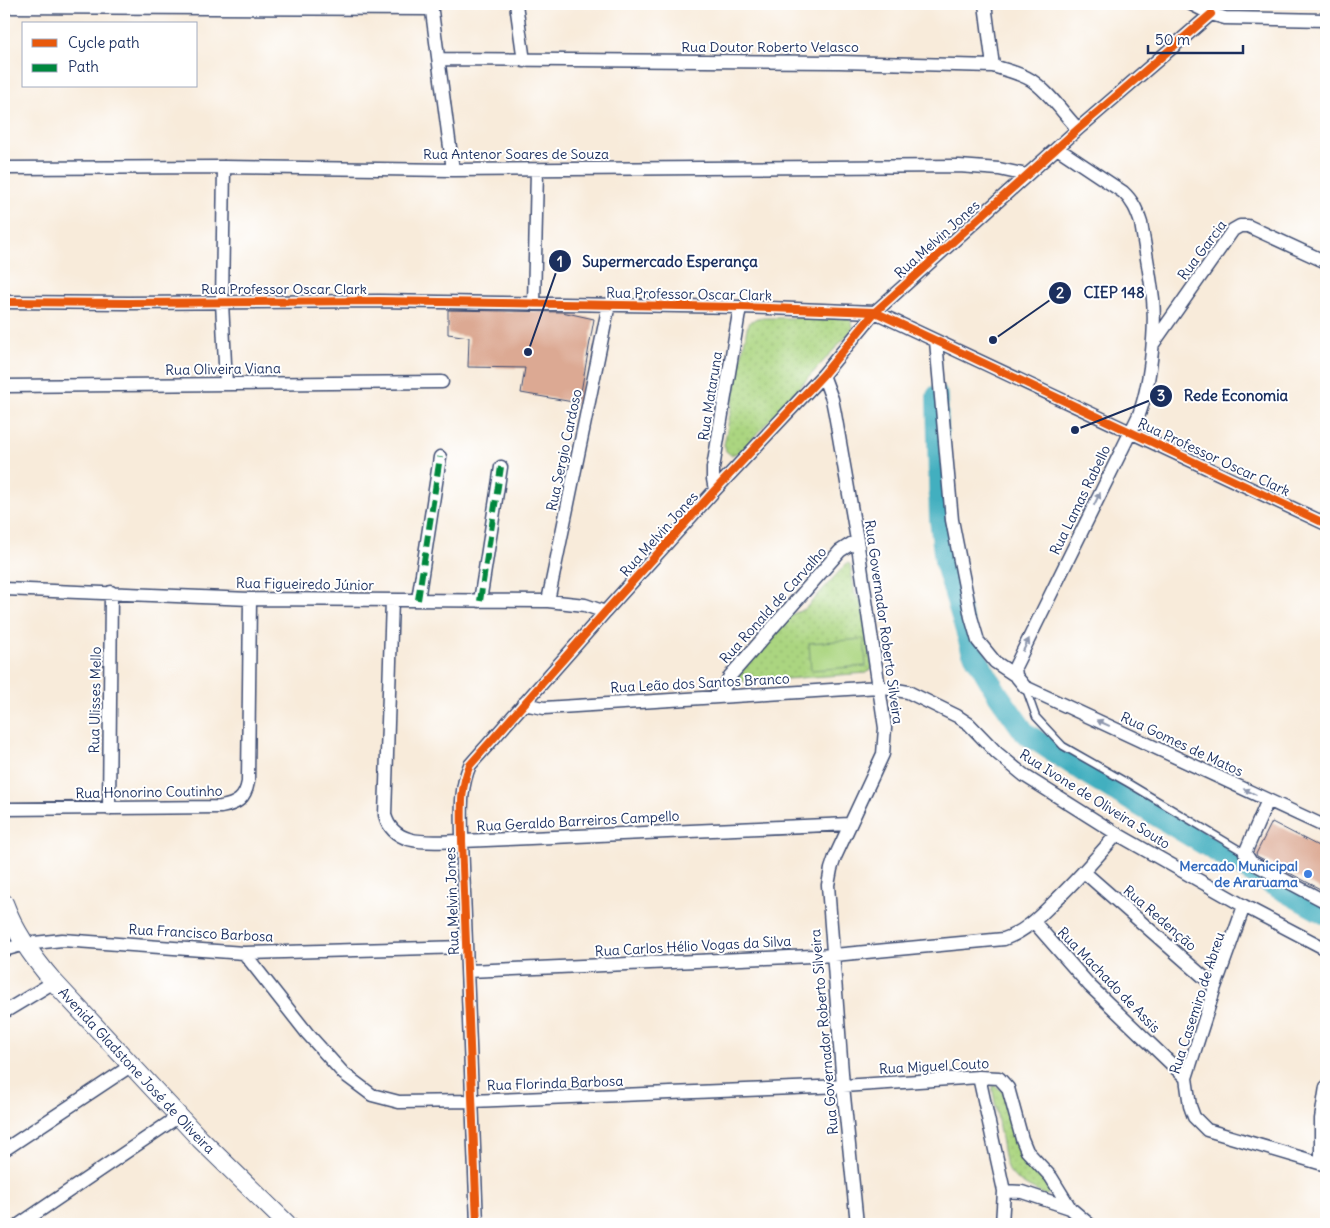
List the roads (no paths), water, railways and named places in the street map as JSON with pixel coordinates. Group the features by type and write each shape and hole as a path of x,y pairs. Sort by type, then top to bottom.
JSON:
{"main road":[{"name":"Avenida Gladstone José de Oliveira","path":"4,904 24,944 54,982 179,1116 283,1223"}],"street":[{"path":"516,4 524,61"},
{"path":"985,4 994,66"},
{"path":"1191,4 1210,14 1233,19 1326,20"},
{"path":"4,6 432,6 453,170"},
{"name":"Rua Melvin Jones","path":"476,1224 462,841 462,790 464,778 476,757 604,612 823,375 875,312 1078,129 1210,14"},
{"name":"Rua Doutor Roberto Velasco","path":"439,59 839,62 994,66 1030,80 1046,93 1078,129"},
{"name":"Rua Lamas Rabello","path":"1016,676 1015,667 1138,417 1144,402 1148,383 1151,346 1153,301 1141,223 1137,210 1123,192 1057,148"},
{"name":"Rua Antenor Soares de Souza","path":"4,168 224,167 537,170 959,166 999,169 1027,175"},
{"path":"224,167 222,302 226,384"},
{"path":"534,304 537,170"},
{"name":"Rua Garcia","path":"1151,346 1233,230 1240,226 1248,226 1326,262"},
{"name":"Rua Professor Oscar Clark","path":"4,302 380,301 609,304 875,312 1326,524"},
{"name":"Rua Sergio Cardoso","path":"548,601 609,304"},
{"name":"Rua Mataruna","path":"715,490 713,468 740,307"},
{"path":"936,341 952,520 971,617 978,641 995,662 1016,676 1018,681 1026,687"},
{"name":"Rua Governador Roberto Silveira","path":"823,375 832,399 835,414 857,540 885,728 883,754 831,869 828,885 843,1086 857,1224"},
{"name":"Rua Oliveira Viana","path":"4,386 442,382"},
{"path":"418,600 440,457"},
{"path":"480,602 501,467"},
{"name":"Rua Ronald de Carvalho","path":"719,697 730,676 840,551 857,540"},
{"name":"Rua Figueiredo Júnior","path":"4,589 250,599 548,601 586,605 604,612"},
{"name":"Rua Ulisses Mello","path":"109,809 111,592"},
{"name":"Rua Honorino Coutinho","path":"4,809 221,807 233,805 240,801 244,796 248,782 250,599"},
{"name":"Rua Geraldo Barreiros Campello","path":"392,600 385,815 392,831 403,838 415,841 462,841 850,824"},
{"name":"Rua Gomes de Matos","path":"1026,687 1326,827"},
{"name":"Rua Leão dos Santos Branco","path":"523,704 544,708 879,688"},
{"name":"Rua Ivone de Oliveira Souto","path":"879,688 908,692 957,716 969,724 1025,776 1117,834 1326,950"},
{"path":"1268,800 1245,853 1252,862 1326,902"},
{"name":"Rua Carlos Hélio Vogas da Silva","path":"468,971 834,955 1004,939 1021,932 1034,922 1084,872 1117,834"},
{"name":"Rua Redenção","path":"1084,872 1215,986"},
{"name":"Rua Casemiro de Abreu","path":"1244,906 1215,986 1186,1078 1190,1106 1194,1117 1207,1130 1323,1164"},
{"name":"Rua Machado de Assis","path":"1034,922 1090,986 1186,1078"},
{"name":"Rua Francisco Barbosa","path":"4,950 24,944 62,940 244,953 466,947"},
{"name":"Rua Florinda Barbosa","path":"244,953 344,1074 372,1096 399,1102 471,1101 843,1086"},
{"path":"4,1012 54,982"},
{"path":"4,1150 132,1065"},
{"path":"979,1077 1004,1191 1002,1224"},
{"name":"Rua Miguel Couto","path":"843,1086 979,1077 999,1078 1008,1088 1027,1151 1051,1177 1070,1208 1089,1224"},
{"path":"1323,1164 1321,1119 1326,1087"},
{"path":"20,1224 179,1116"},
{"path":"1004,1191 1022,1192 1070,1208"}],"lane":[{"path":"1026,687 1036,717 1063,746 1245,853"}],"waterway":[{"path":"937,396 940,519 945,561 972,650 997,693 1025,733 1089,775 1259,877 1326,914"}],"place":[{"name":"CIEP 148","path":"993,340"},
{"name":"Supermercado Esperança","path":"528,352"},
{"name":"Rede Economia","path":"1075,430"},
{"name":"Mercado Municipal de Araruama","path":"1308,874"}]}
